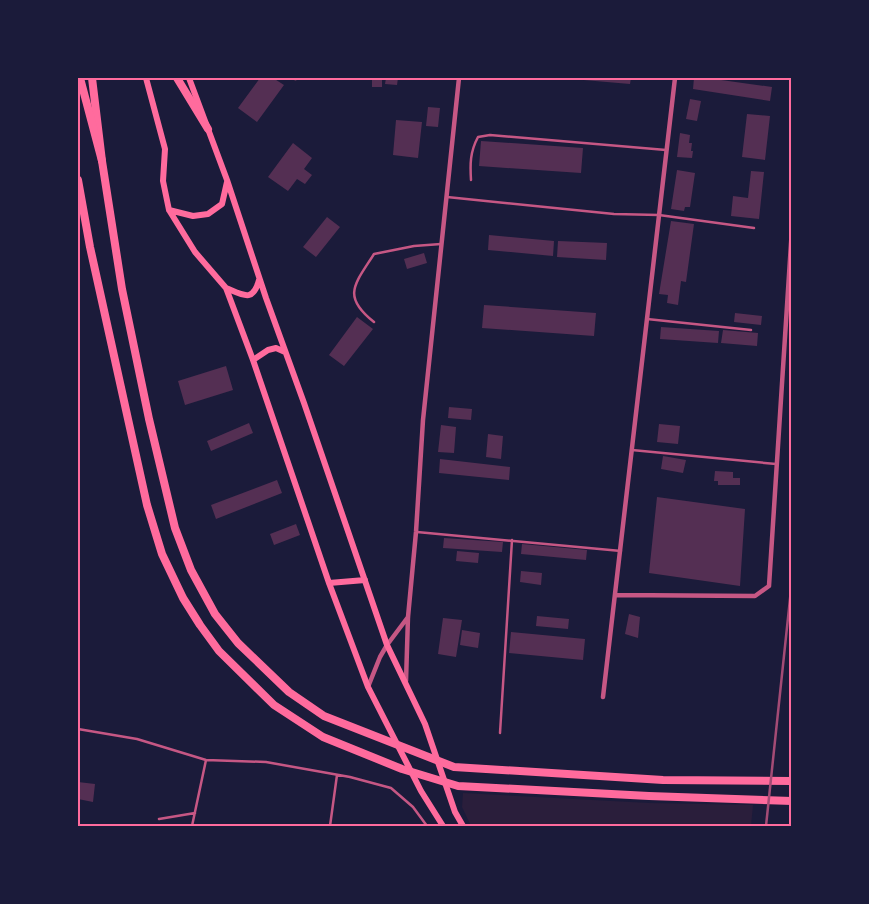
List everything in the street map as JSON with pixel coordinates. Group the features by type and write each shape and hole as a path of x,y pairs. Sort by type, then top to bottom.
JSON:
{"highway":[{"path":"80,78 102,161"},
{"path":"92,78 102,161 122,288 149,419 175,528 190,570 215,614 238,643 289,692 324,716 454,766 664,780 792,781"},
{"path":"177,78 208,129"},
{"path":"78,180 90,247 147,506 162,554 183,598 200,625 220,650 274,705 323,737 402,769 458,786 792,801"}],"main road":[{"path":"146,78 165,149 163,181 169,210 195,252 226,288 253,360 329,583 368,687 421,791 443,826"},
{"path":"189,78 227,180 259,279 387,644 425,724 455,812 463,826"},
{"path":"169,210 193,216 208,214 222,204 227,180"},
{"path":"226,288 245,296 250,296 257,289 259,279"},
{"path":"253,360 268,350 276,348 286,352"},
{"path":"329,583 365,580"}],"street":[{"path":"406,684 408,617 416,532 423,420 459,78"},
{"path":"603,697 675,78"},
{"path":"615,594 755,596 769,586 792,228"},
{"path":"368,687 380,656 408,617"}],"lane":[{"path":"471,180 470,160 473,147 478,137 490,135 666,150"},
{"path":"446,197 614,214 659,216 754,228"},
{"path":"374,322 361,312 354,295 355,285 374,254 414,246 441,244"},
{"path":"647,319 751,330"},
{"path":"632,450 776,464"},
{"path":"416,532 621,551"},
{"path":"500,733 512,540"},
{"path":"78,728 138,739 206,760 266,762 337,775 391,788 413,807 427,826"},
{"path":"192,826 206,760"},
{"path":"330,826 337,775"},
{"path":"158,819 195,812"}],"shaded area":[{"path":"463,793 649,803 753,805 751,826 471,826 462,807"}],"building":[{"path":"260,78 273,78 284,85 257,122 238,108"},
{"path":"372,78 382,78 382,87 372,87"},
{"path":"386,78 398,78 397,85 385,84"},
{"path":"572,78 631,78 630,84"},
{"path":"694,78 772,87 770,101 693,89"},
{"path":"690,99 701,101 697,121 686,119"},
{"path":"428,107 440,108 438,127 426,126"},
{"path":"747,114 770,116 765,160 742,157"},
{"path":"396,120 422,122 418,158 393,155"},
{"path":"680,133 690,135 689,143 692,143 692,158 677,157"},
{"path":"481,141 583,148 581,173 479,166"},
{"path":"293,143 312,158 304,169 312,175 305,184 297,179 288,191 268,177"},
{"path":"677,170 695,173 690,207 685,207 684,211 671,209"},
{"path":"751,171 764,172 759,219 731,216 733,196 748,198"},
{"path":"327,217 340,227 316,257 303,247"},
{"path":"671,221 694,224 686,282 681,281 678,305 667,303 668,295 659,294"},
{"path":"489,235 554,241 553,256 488,250"},
{"path":"558,241 607,243 606,260 557,257"},
{"path":"424,253 427,263 407,269 404,259"},
{"path":"484,305 596,313 594,336 482,328"},
{"path":"735,313 762,316 761,325 734,322"},
{"path":"357,317 373,329 344,366 329,355"},
{"path":"661,327 719,331 718,343 660,339"},
{"path":"723,330 758,333 757,346 721,343"},
{"path":"226,366 233,390 185,405 178,381"},
{"path":"449,407 472,409 471,420 448,418"},
{"path":"249,423 253,433 211,451 207,441"},
{"path":"659,424 680,426 678,444 657,442"},
{"path":"441,425 456,427 454,453 438,452"},
{"path":"488,434 503,436 501,459 486,457"},
{"path":"663,456 686,460 683,473 661,469"},
{"path":"440,459 510,467 509,480 439,473"},
{"path":"715,471 733,472 733,478 740,478 740,485 718,485 718,481 714,481"},
{"path":"277,480 282,493 216,519 211,505"},
{"path":"657,497 745,509 740,586 649,573"},
{"path":"296,524 300,535 274,545 270,534"},
{"path":"444,538 503,542 502,552 443,548"},
{"path":"522,544 587,550 586,560 521,554"},
{"path":"457,551 479,553 478,563 456,561"},
{"path":"521,571 542,573 541,585 520,582"},
{"path":"629,614 640,617 638,638 625,634"},
{"path":"537,616 569,619 568,629 536,626"},
{"path":"443,618 462,620 456,657 438,654"},
{"path":"462,630 480,633 478,648 460,645"},
{"path":"511,632 585,639 583,660 509,653"},
{"path":"78,782 95,784 93,802 78,799"}],"railway":[{"path":"766,826 792,580"}]}
